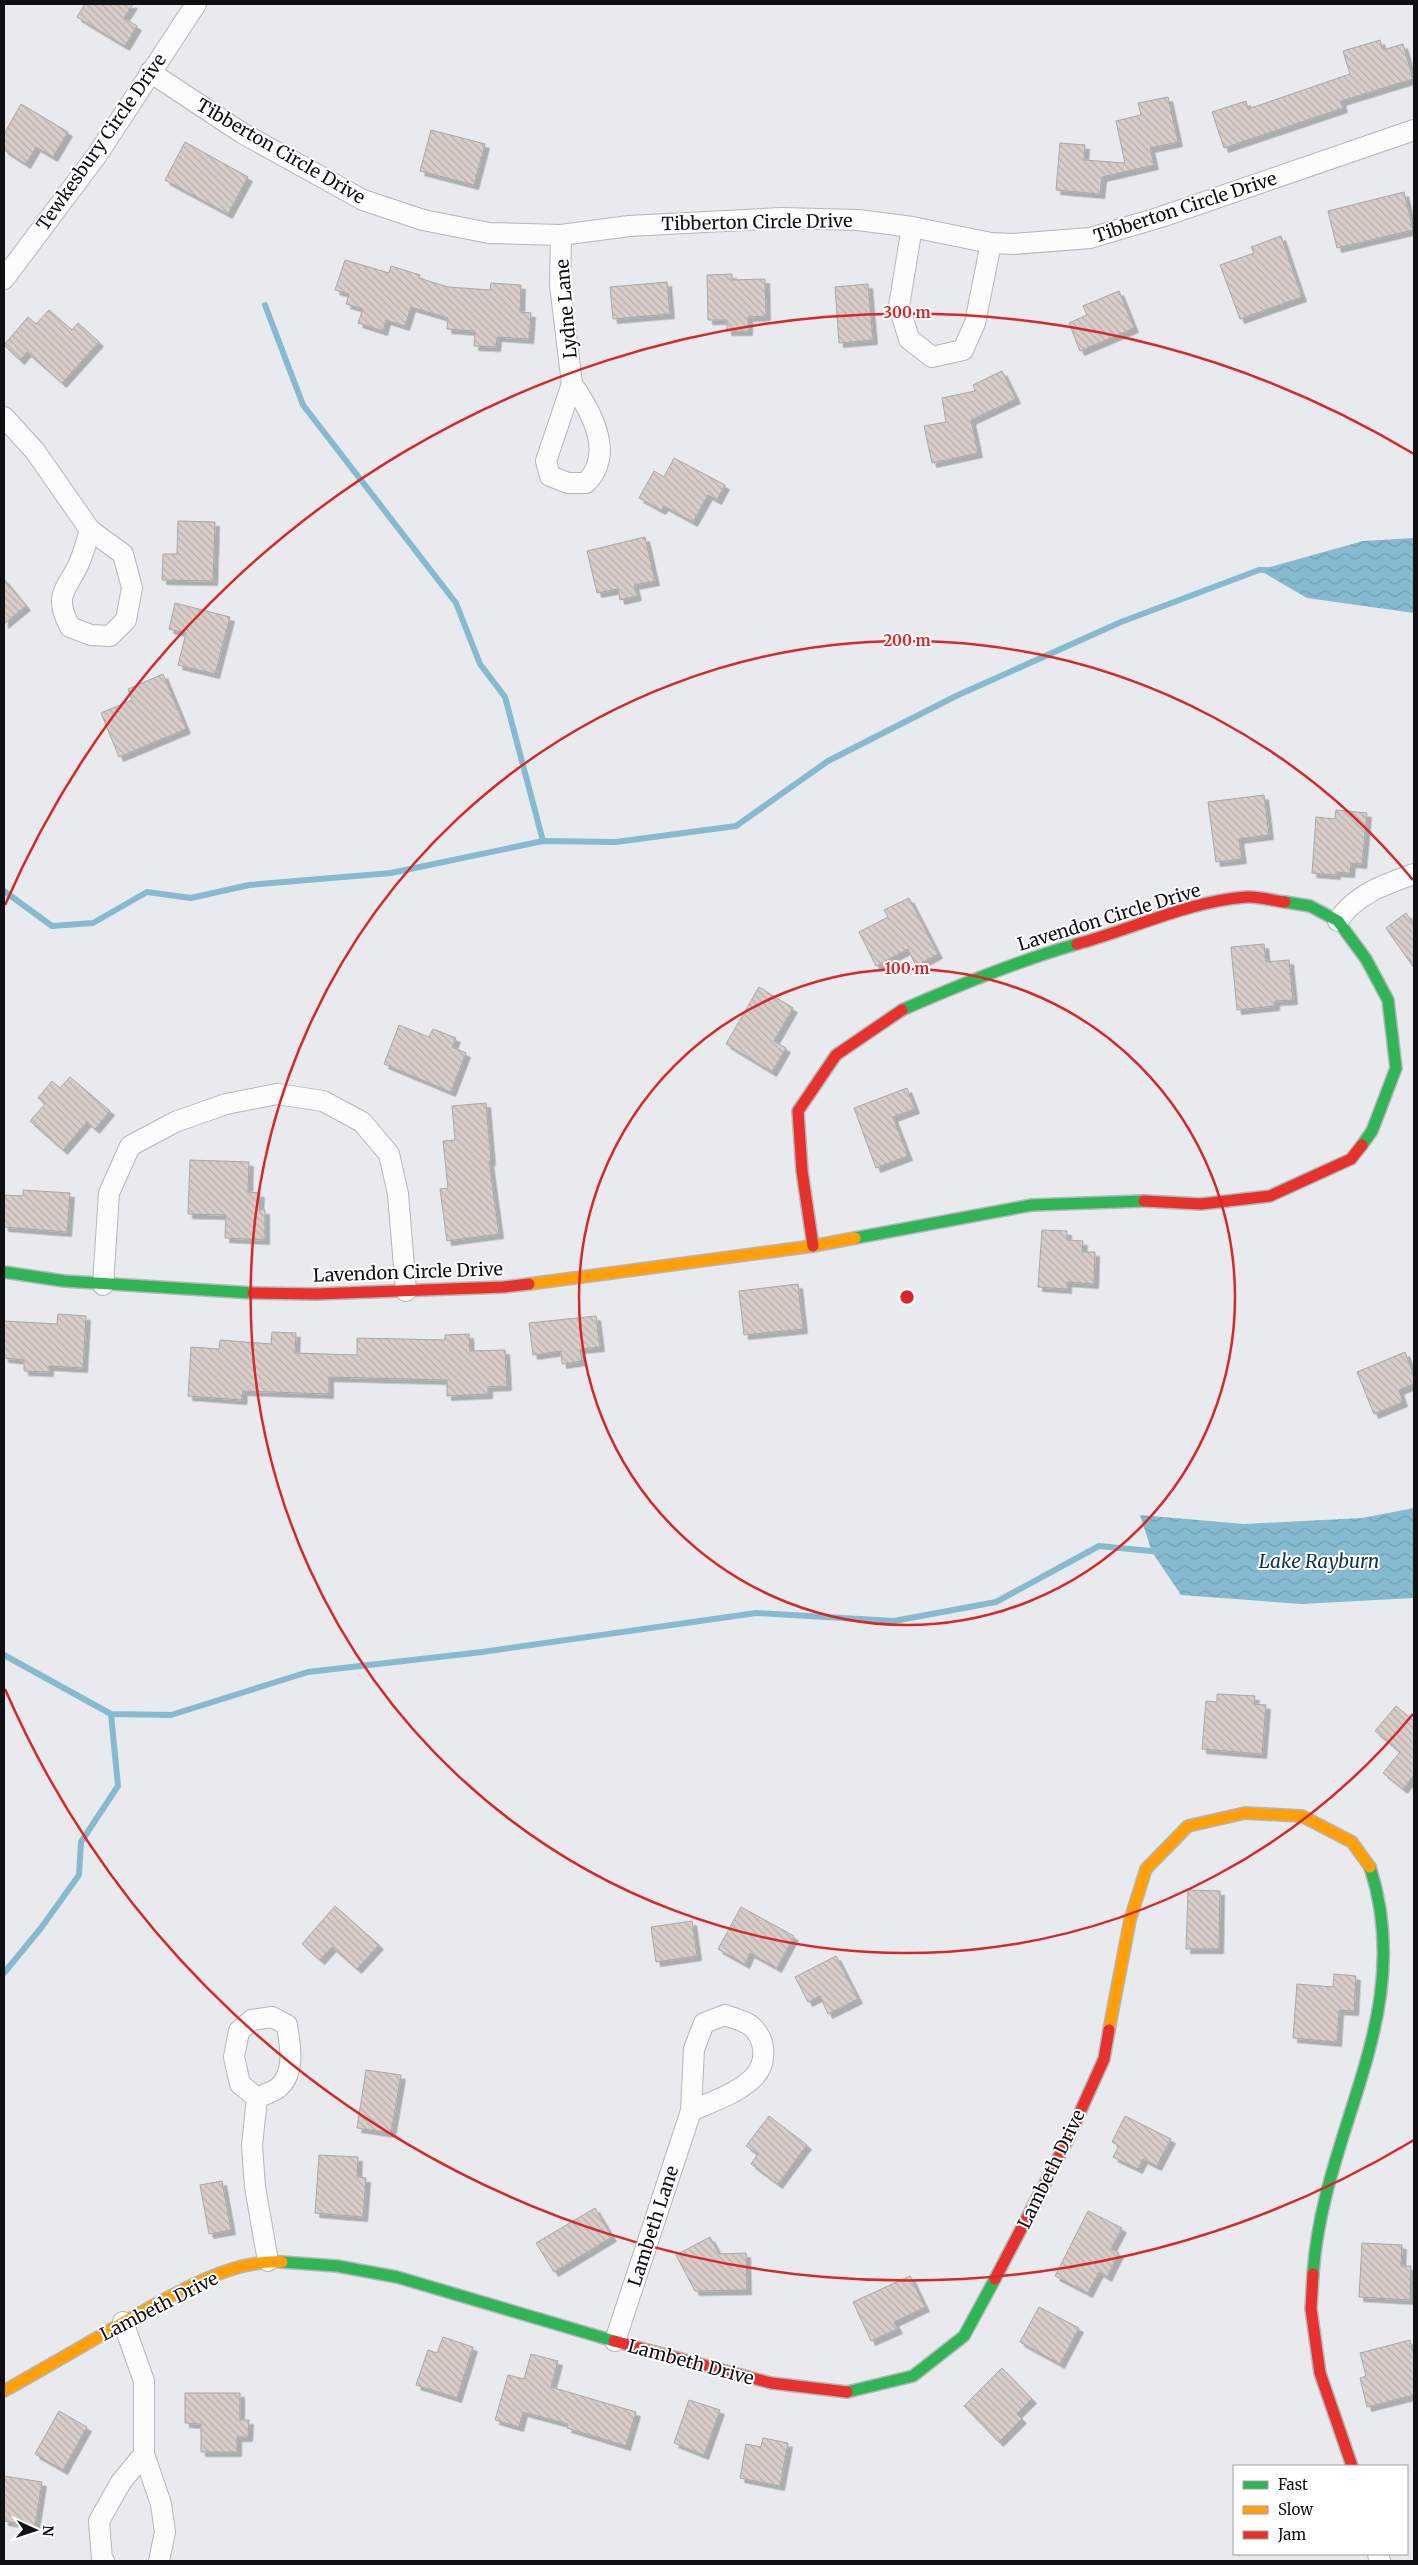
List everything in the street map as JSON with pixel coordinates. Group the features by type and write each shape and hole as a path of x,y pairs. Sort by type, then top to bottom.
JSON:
{"street":[{"name":"Tewkesbury Circle Drive","path":"4,279 97,155 196,4"},
{"name":"Tibberton Circle Drive","path":"150,72 242,133 363,200 423,220 489,233 561,235 629,226 781,218 858,220 912,227 991,243 1014,244 1090,238 1161,218 1414,130"},
{"path":"912,227 899,306 909,338 932,357 963,350 975,324 991,243"},
{"name":"Lydne Lane","path":"561,235 560,285 572,384"},
{"path":"4,417 35,451 90,530 122,554 132,588 126,620 110,636 91,635 70,627 62,612 62,593 80,561 90,530"},
{"path":"1338,921 1345,910 1360,897 1414,874"},
{"name":"Lavendon Circle Drive","path":"4,1272 103,1285 228,1293 406,1291 504,1287 812,1246 1032,1205 1136,1201 1200,1204 1270,1196 1351,1159 1372,1131 1396,1068 1388,1000 1366,959 1338,921 1310,906 1248,897 1184,909 1117,933 1039,955 969,981 897,1012 836,1055 798,1111 802,1171 812,1246"},
{"path":"103,1285 109,1194 130,1146 175,1122 226,1104 276,1094 323,1101 362,1122 389,1154 398,1194 406,1291"},
{"name":"Lambeth Drive","path":"4,2391 122,2322 176,2293 236,2268 268,2260 336,2266 397,2277 615,2342 771,2383 847,2392 913,2376 964,2336 1037,2201 1104,2059 1130,1920 1146,1869 1188,1826 1245,1813 1302,1816 1352,1842 1387,1890"},
{"name":"Lambeth Lane","path":"615,2342 691,2111 694,2049 704,2023 725,2015 750,2025 763,2042 764,2061 753,2079 730,2093 691,2111"},
{"path":"257,2098 252,2145 255,2187 268,2260"},
{"path":"1352,2465 1320,2373 1311,2309 1315,2247 1334,2184 1355,2139"},
{"path":"122,2322 144,2381 144,2454 162,2504 166,2532 159,2561"},
{"path":"104,2561 102,2560 99,2521 121,2482 144,2454"}],"water":[{"path":"1414,538 1414,613 1307,598 1259,570 1363,541"},
{"name":"Lake Rayburn","path":"1414,1508 1414,1598 1301,1604 1181,1595 1152,1552 1140,1515 1244,1524 1362,1518"}],"building":[{"path":"85,4 133,4 124,18 137,26 125,46 77,17"},
{"path":"1380,40 1383,50 1403,44 1413,79 1341,101 1343,108 1224,148 1212,112 1246,101 1248,109 1350,74 1343,51"},
{"path":"1168,97 1178,142 1150,148 1154,165 1102,177 1100,194 1056,190 1060,143 1085,145 1084,160 1125,163 1116,121 1141,115 1138,103"},
{"path":"21,104 68,132 53,157 36,147 26,164 4,150 4,134"},
{"path":"431,130 485,144 474,185 420,171"},
{"path":"185,142 248,177 228,214 165,180"},
{"path":"1404,192 1413,230 1337,248 1328,211"},
{"path":"1281,236 1302,297 1240,319 1220,265 1254,253 1251,247"},
{"path":"345,260 389,273 391,266 420,275 419,278 448,287 490,290 491,283 521,285 520,312 531,313 529,339 497,337 496,347 474,346 475,331 447,329 448,318 411,307 405,326 386,320 383,331 358,323 363,309 346,304 349,294 335,290"},
{"path":"732,274 732,280 765,279 766,316 748,317 748,331 727,331 727,320 708,320 707,275"},
{"path":"667,282 670,314 613,319 610,287"},
{"path":"868,284 873,340 839,343 835,287"},
{"path":"1119,291 1134,328 1080,351 1069,323 1087,315 1083,306"},
{"path":"49,310 72,330 78,323 99,342 62,383 27,352 20,360 4,345 28,317 36,324"},
{"path":"1002,371 1016,399 971,420 978,453 932,463 924,426 946,422 942,398 975,391 973,385"},
{"path":"674,458 725,485 717,500 708,495 693,522 664,506 661,510 639,498 654,471 664,477"},
{"path":"178,521 215,522 213,581 162,580 163,554 177,554"},
{"path":"645,537 655,581 634,585 637,596 620,600 618,589 597,593 587,551"},
{"path":"4,579 26,606 4,624"},
{"path":"175,603 230,617 215,674 178,665 186,633 169,629"},
{"path":"163,674 186,729 119,757 101,713 132,700 128,689"},
{"path":"1264,795 1269,835 1239,839 1242,859 1216,862 1208,802"},
{"path":"1336,810 1367,813 1362,864 1351,863 1350,873 1336,872 1336,875 1312,873 1316,817 1335,819"},
{"path":"909,898 938,954 916,966 908,949 876,966 859,932 888,917 884,910"},
{"path":"1406,913 1414,925 1414,968 1386,928"},
{"path":"1264,944 1266,962 1289,960 1293,1000 1275,1001 1275,1006 1237,1010 1231,947"},
{"path":"759,987 793,1008 774,1041 786,1048 772,1072 726,1044"},
{"path":"399,1025 429,1037 433,1029 456,1038 452,1047 466,1053 451,1092 384,1064"},
{"path":"70,1077 110,1111 95,1129 87,1122 63,1150 30,1121 45,1104 38,1098 52,1081 60,1088"},
{"path":"907,1088 915,1109 893,1117 908,1156 876,1168 854,1108"},
{"path":"486,1103 491,1161 489,1161 499,1234 447,1241 440,1189 448,1188 443,1141 455,1140 452,1106"},
{"path":"190,1160 249,1162 248,1192 260,1193 259,1210 265,1210 265,1240 225,1238 226,1215 188,1214"},
{"path":"23,1190 70,1193 67,1232 4,1227 4,1195 23,1196"},
{"path":"1042,1230 1067,1231 1067,1240 1083,1241 1082,1252 1095,1252 1094,1284 1067,1282 1067,1289 1038,1287"},
{"path":"798,1284 803,1329 744,1335 739,1291"},
{"path":"58,1314 86,1316 83,1368 49,1366 49,1372 24,1371 24,1360 4,1358 4,1321 57,1324"},
{"path":"596,1316 600,1347 580,1349 582,1361 562,1364 561,1351 533,1355 529,1323"},
{"path":"272,1332 296,1333 295,1353 357,1355 357,1338 445,1340 445,1335 469,1334 470,1351 505,1350 507,1386 488,1387 488,1394 447,1396 447,1380 329,1377 329,1394 243,1391 242,1400 188,1396 191,1347 219,1349 220,1340 271,1344"},
{"path":"1405,1352 1414,1376 1414,1384 1399,1390 1403,1402 1374,1414 1357,1372"},
{"path":"1217,1694 1255,1696 1254,1704 1266,1705 1262,1754 1202,1749 1206,1701 1217,1702"},
{"path":"1396,1706 1414,1721 1414,1775 1403,1789 1383,1773 1400,1752 1375,1731"},
{"path":"1188,1890 1220,1891 1219,1949 1186,1949"},
{"path":"335,1906 379,1945 357,1969 332,1947 320,1960 302,1944"},
{"path":"741,1907 794,1936 777,1968 750,1953 745,1964 718,1949"},
{"path":"692,1921 697,1956 656,1962 651,1927"},
{"path":"836,1956 858,1999 828,2014 820,1996 808,2002 795,1977"},
{"path":"1334,1974 1356,1976 1354,2011 1339,2010 1337,2042 1293,2038 1297,1984 1333,1987"},
{"path":"366,2070 401,2075 391,2133 357,2128"},
{"path":"769,2116 807,2145 778,2184 751,2164 758,2154 746,2146"},
{"path":"1125,2116 1171,2139 1157,2166 1143,2159 1138,2169 1113,2157 1119,2146 1112,2142"},
{"path":"319,2155 358,2157 357,2177 366,2178 363,2217 315,2213"},
{"path":"222,2181 231,2230 209,2234 200,2185"},
{"path":"595,2208 612,2237 554,2272 536,2243"},
{"path":"1088,2211 1122,2228 1111,2249 1119,2253 1107,2277 1099,2272 1088,2293 1055,2276"},
{"path":"710,2237 719,2254 746,2253 747,2290 695,2291 676,2255"},
{"path":"1362,2243 1402,2245 1401,2266 1411,2266 1410,2300 1359,2297"},
{"path":"910,2276 925,2307 894,2322 898,2329 871,2341 853,2302"},
{"path":"1039,2307 1079,2328 1060,2364 1020,2342"},
{"path":"443,2337 473,2347 457,2398 416,2385 428,2350 437,2353"},
{"path":"1410,2340 1414,2356 1414,2395 1367,2407 1360,2378 1366,2376 1360,2353"},
{"path":"531,2354 558,2361 551,2387 636,2412 626,2446 567,2428 568,2424 523,2412 519,2427 495,2420 508,2375 524,2379"},
{"path":"1002,2368 1032,2399 1017,2414 1022,2419 999,2442 964,2406"},
{"path":"185,2393 240,2393 240,2420 249,2420 248,2437 237,2437 237,2452 201,2452 201,2424 185,2423"},
{"path":"689,2400 720,2410 704,2455 674,2443"},
{"path":"59,2411 87,2427 63,2470 35,2454"},
{"path":"763,2438 788,2443 780,2486 740,2478 746,2444 761,2447"},
{"path":"4,2476 42,2482 35,2526 4,2521"}],"waterway":[{"path":"265,305 303,405 456,603 480,664 505,697 543,841"},
{"path":"4,891 52,926 93,923 147,892 191,898 249,885 391,873 543,841 616,842 736,826 828,761 956,696 1121,622 1259,570 1267,570"},
{"path":"4,1655 111,1714 171,1715 308,1672 482,1652 756,1613 894,1621 996,1602 1099,1546 1161,1552"},
{"path":"4,1973 41,1928 79,1875 81,1842 118,1786 111,1714"}],"traffic: fast":[{"path":"1285,902 1310,906 1338,921 1366,959 1388,1000 1396,1068 1372,1131 1362,1145"},
{"path":"902,1010 988,974 1077,944"},
{"path":"855,1238 1032,1205 1144,1201"},
{"path":"4,1272 64,1281 253,1293"},
{"path":"1313,2274 1320,2221 1376,2022 1383,1972 1382,1921 1370,1867"},
{"path":"282,2262 337,2266 397,2277 614,2341"},
{"path":"847,2392 913,2376 964,2336 995,2279"}],"traffic: slow":[{"path":"529,1284 813,1246 855,1238"},
{"path":"1109,2030 1130,1920 1146,1869 1188,1826 1245,1813 1302,1816 1352,1842 1370,1867"},
{"path":"4,2391 193,2285 239,2267 282,2262"}],"traffic: jam":[{"path":"1077,944 1204,904 1252,897 1285,902"},
{"path":"813,1246 802,1171 798,1111 836,1055 902,1010"},
{"path":"1144,1201 1201,1204 1270,1196 1351,1159 1362,1145"},
{"path":"253,1293 316,1294 504,1287 529,1284"},
{"path":"995,2279 1067,2141 1104,2059 1109,2030"},
{"path":"1313,2274 1311,2309 1320,2373 1352,2465"},
{"path":"614,2341 771,2383 847,2392"}]}
